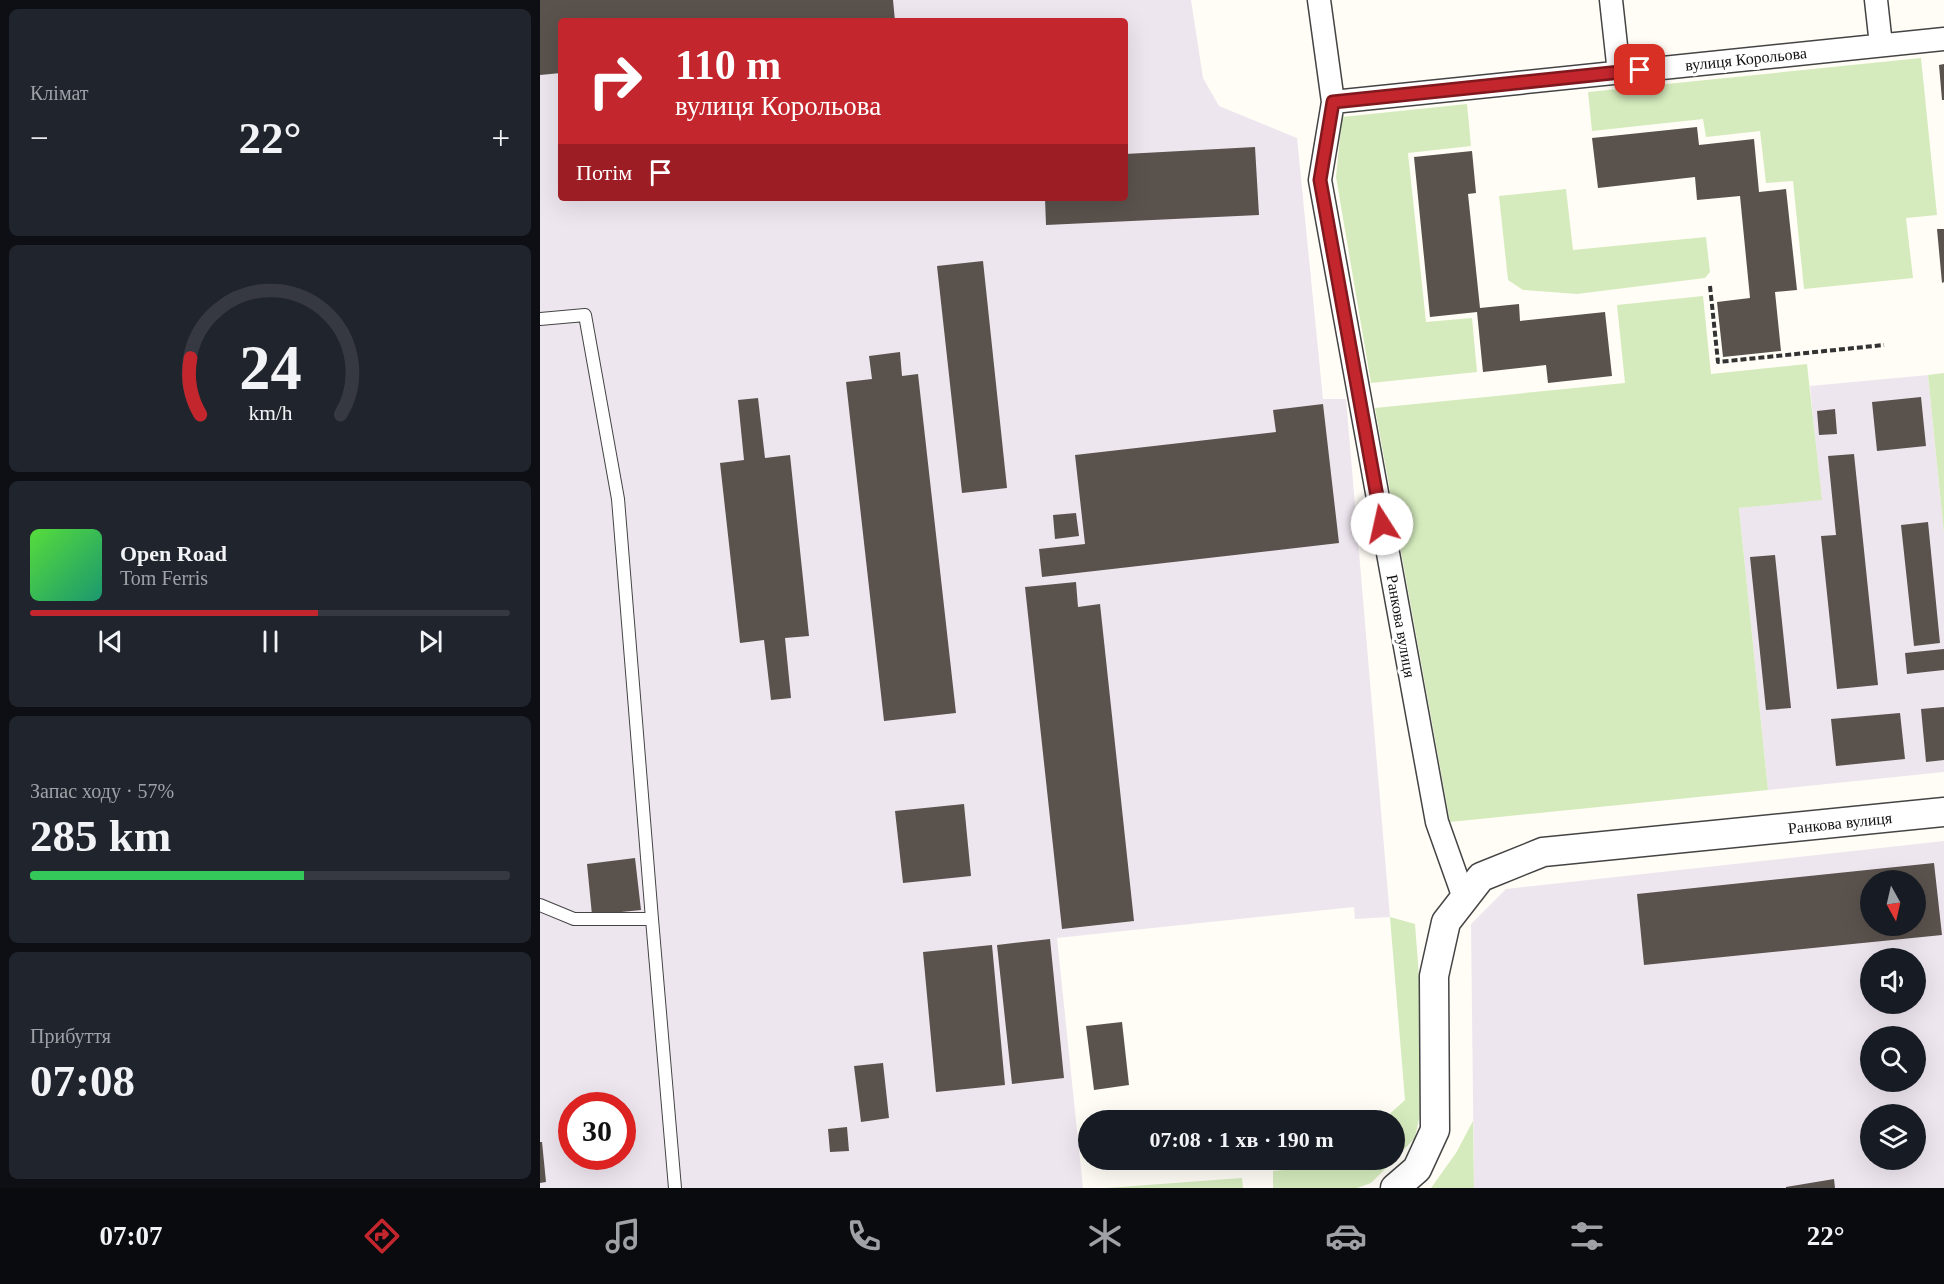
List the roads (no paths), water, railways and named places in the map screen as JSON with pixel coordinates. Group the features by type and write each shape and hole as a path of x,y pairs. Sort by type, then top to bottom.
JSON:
{"street":[{"name":"Ранкова вулиця","path":"1319,0 1333,102 1320,180 1437,822 1464,898"},
{"path":"1611,0 1618,73"},
{"path":"1876,0 1881,45"},
{"name":"вулиця Корольова","path":"1333,102 1944,39"},
{"name":"Ранкова вулиця","path":"1395,1188 1417,1169 1435,1130 1434,976 1446,922 1481,877 1543,852 1944,813"}],"lane":[{"path":"540,318 585,315 618,499 675,1188"},
{"path":"540,905 574,919 652,919"}]}
